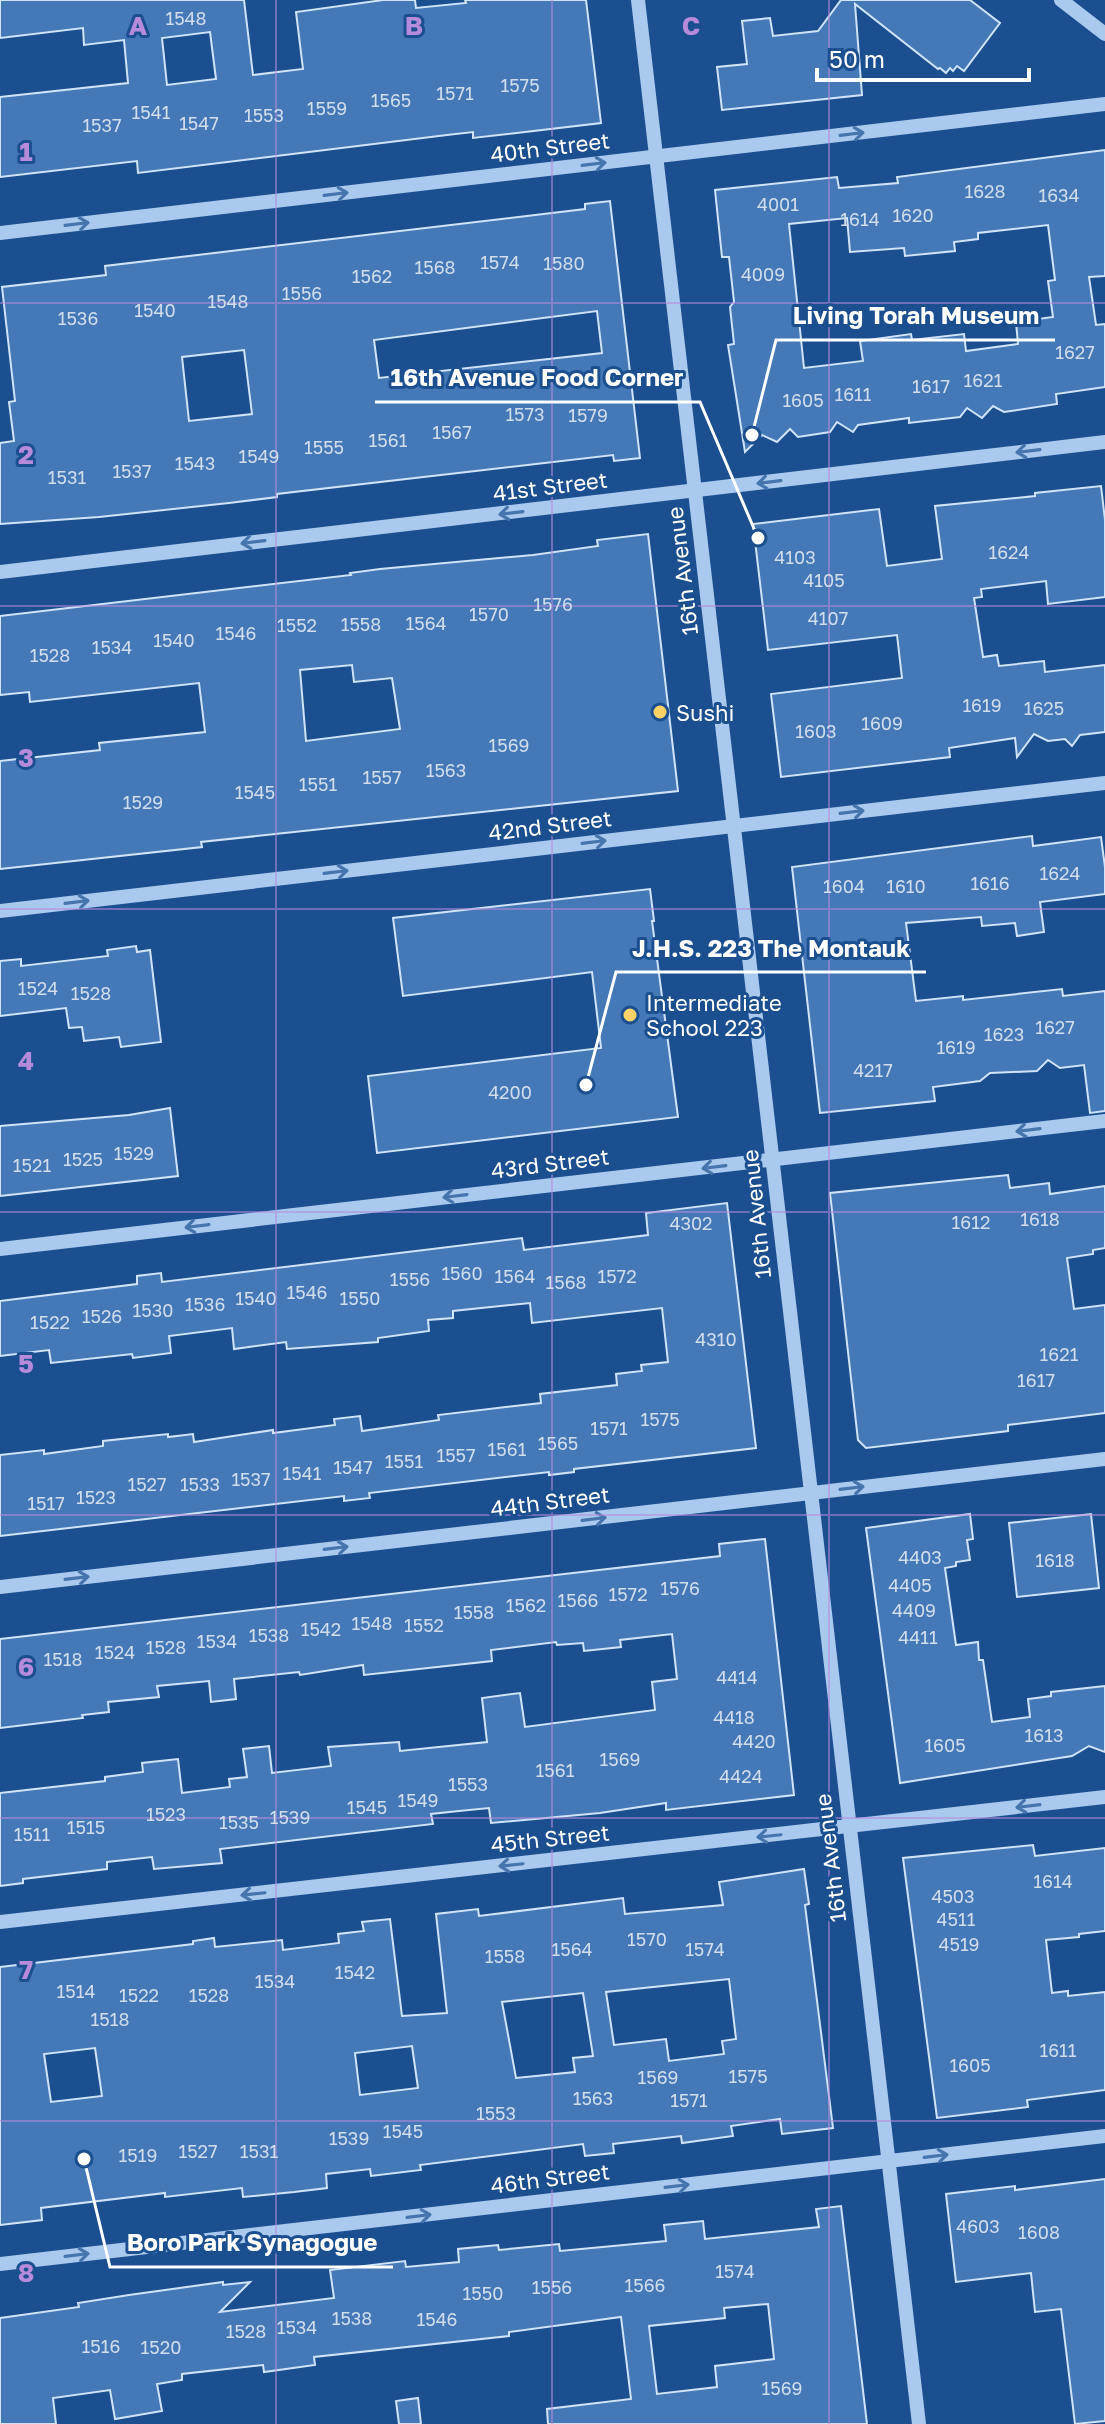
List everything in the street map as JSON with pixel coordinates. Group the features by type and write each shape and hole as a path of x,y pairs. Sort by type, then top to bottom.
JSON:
{"street":[{"name":"16th Avenue","path":"638,0 919,2424"},
{"path":"1061,0 1105,34"},
{"name":"40th Street","path":"0,233 1105,104"},
{"name":"41st Street","path":"0,572 1105,442"},
{"name":"42nd Street","path":"0,911 1105,783"},
{"name":"43rd Street","path":"0,1249 1105,1121"},
{"name":"44th Street","path":"0,1587 1105,1459"},
{"name":"45th Street","path":"0,1922 1105,1797"},
{"name":"46th Street","path":"0,2264 1105,2136"}],"building":[{"path":"0,0 244,0 253,75 303,69 296,12 383,0 415,0 416,8 466,3 465,0 586,0 601,123 473,138 473,132 138,173 137,161 0,177 0,97 128,83 124,40 84,45 83,28 0,38","holes":["210,32 216,79 167,85 162,38"]},
{"path":"841,0 970,0 1000,23 964,71 957,66 946,73 855,4 862,95 722,110 717,67 747,64 742,21 770,18 773,36 818,31"},
{"path":"1105,150 1105,276 1089,277 1096,325 1105,324 1105,387 1056,394 1057,404 1004,412 993,406 982,418 967,408 960,417 909,423 909,418 858,425 853,432 837,422 830,432 798,437 790,429 777,442 762,435 745,452 728,345 734,344 730,307 734,302 729,257 722,257 715,190 837,177 839,188 898,183 897,177","holes":["847,218 850,252 904,248 905,256 955,251 954,242 978,239 978,233 1048,225 1055,280 1048,281 1053,317 1016,322 1018,344 966,351 964,334 912,340 911,334 860,341 863,361 804,368 789,224"]},
{"path":"610,201 640,458 614,461 613,455 277,494 277,497 229,503 0,524 0,443 14,441 9,402 15,401 2,287 106,275 105,266 585,209 585,204","holes":["597,311 602,353 379,378 374,340","244,350 252,414 189,421 182,357"]},
{"path":"1101,486 1105,520 1105,597 1048,604 1046,581 981,589 982,597 974,598 983,657 997,655 999,666 1044,661 1045,672 1105,665 1105,732 1080,735 1072,746 1065,739 1048,741 1034,734 1017,757 1015,738 949,748 950,757 781,777 771,694 902,678 897,635 768,650 753,524 879,509 887,566 942,559 935,506"},
{"path":"648,534 678,791 201,842 202,847 0,869 0,761 100,750 99,743 205,732 199,683 30,702 29,692 0,695 0,616 380,569 533,555 598,546 597,540","holes":["352,665 354,682 392,678 400,729 306,741 300,670"]},
{"path":"1032,836 1033,846 1101,837 1105,894 1040,902 1044,932 1017,936 1015,923 982,926 981,917 906,923 916,1001 963,996 963,1000 1062,989 1063,996 1105,991 1105,1111 1090,1113 1084,1065 1060,1068 1048,1060 1037,1071 990,1073 980,1081 933,1087 935,1101 820,1113 792,867"},
{"name":"Intermediate School 223","path":"650,889 678,1117 377,1153 368,1076 601,1048 592,972 403,996 393,918"},
{"path":"136,946 137,952 150,950 161,1042 121,1047 119,1037 84,1041 82,1027 69,1028 66,1008 0,1016 0,961 21,959 21,966 108,956 107,950"},
{"path":"170,1108 178,1176 0,1196 0,1126 129,1115"},
{"path":"1008,1175 1010,1188 1049,1183 1050,1194 1105,1186 1105,1248 1093,1250 1093,1254 1067,1258 1074,1309 1105,1305 1105,1413 1008,1425 1008,1431 866,1448 858,1440 830,1193"},
{"path":"727,1203 756,1448 574,1469 574,1472 549,1475 549,1472 369,1493 370,1498 344,1501 344,1496 0,1536 0,1455 44,1450 44,1454 103,1446 103,1441 168,1434 168,1437 193,1434 194,1442 273,1430 273,1433 335,1425 334,1419 360,1416 362,1431 439,1420 438,1415 541,1403 540,1394 617,1385 616,1374 642,1371 641,1365 668,1362 662,1308 532,1323 530,1303 453,1311 453,1318 428,1320 429,1331 378,1338 378,1342 287,1349 286,1342 234,1349 232,1328 169,1336 171,1353 51,1363 49,1350 0,1356 0,1301 137,1284 137,1276 161,1273 162,1282 522,1238 524,1250 648,1235 646,1213"},
{"path":"970,1514 973,1539 967,1540 970,1560 945,1568 956,1645 978,1642 992,1722 1030,1717 1028,1699 1051,1696 1051,1692 1105,1686 1105,1752 1089,1746 1072,1756 900,1783 866,1528"},
{"path":"1091,1514 1099,1588 1017,1597 1009,1523"},
{"path":"765,1539 794,1795 666,1810 666,1803 600,1813 491,1823 489,1808 431,1814 433,1824 220,1849 222,1863 154,1869 152,1857 107,1862 107,1869 23,1879 23,1883 0,1886 0,1793 105,1781 105,1777 143,1772 142,1763 178,1759 182,1793 230,1787 229,1779 247,1777 243,1749 269,1746 272,1773 331,1766 328,1747 399,1742 400,1751 487,1742 482,1698 520,1693 525,1727 655,1710 652,1682 677,1679 672,1634 620,1640 621,1647 584,1651 583,1643 557,1645 556,1642 491,1650 492,1661 364,1675 363,1665 300,1675 299,1672 234,1679 236,1699 211,1702 209,1681 157,1686 159,1697 108,1702 109,1712 0,1728 0,1639 720,1556 719,1544"},
{"path":"1033,1845 1035,1856 1105,1848 1105,1931 1046,1940 1052,1993 1068,1991 1068,1996 1105,1992 1105,2090 1027,2100 1028,2107 937,2118 903,1858"},
{"path":"804,1869 809,1904 805,1905 833,2128 782,2134 780,2119 731,2126 733,2136 682,2143 681,2136 613,2144 614,2153 585,2156 583,2144 420,2165 421,2170 371,2176 370,2169 326,2174 327,2188 243,2197 242,2188 165,2197 165,2193 41,2208 42,2220 0,2225 0,1967 193,1944 193,1941 214,1938 215,1947 282,1940 283,1950 339,1943 338,1934 364,1931 362,1922 390,1919 402,2016 447,2013 436,1914 478,1909 479,1916 623,1898 625,1914 723,1905 719,1882","holes":["729,1979 736,2039 722,2041 724,2054 669,2061 666,2039 614,2045 606,1992","583,1993 593,2056 573,2058 575,2072 516,2078 502,2002","412,2046 418,2088 360,2095 355,2053","95,2048 102,2096 51,2102 44,2054"]},
{"path":"1105,2179 1105,2421 1075,2424 1061,2309 1035,2312 1031,2273 956,2282 946,2194 1015,2186 1015,2190"},
{"path":"841,2206 867,2424 548,2424 547,2409 631,2399 621,2317 509,2332 509,2336 314,2357 315,2365 264,2372 263,2365 182,2374 182,2380 157,2384 162,2411 115,2419 110,2390 53,2398 56,2424 0,2424 0,2318 223,2282 223,2285 250,2282 220,2312 334,2298 330,2270 405,2261 406,2267 459,2262 458,2249 498,2245 499,2250 559,2244 560,2251 666,2241 664,2225 703,2221 705,2239 819,2227 816,2209","holes":["768,2304 774,2359 715,2366 717,2387 657,2394 649,2326 725,2318 724,2308"]},
{"path":"418,2398 421,2424 399,2424 396,2401"}],"place":[{"name":"Living Torah Museum","path":"752,435"},
{"name":"16th Avenue Food Corner","path":"758,538"},
{"name":"Sushi","path":"660,712"},
{"name":"Intermediate School 223","path":"630,1015"},
{"name":"J.H.S. 223 The Montauk","path":"586,1085"},
{"name":"Boro Park Synagogue","path":"84,2159"}]}
